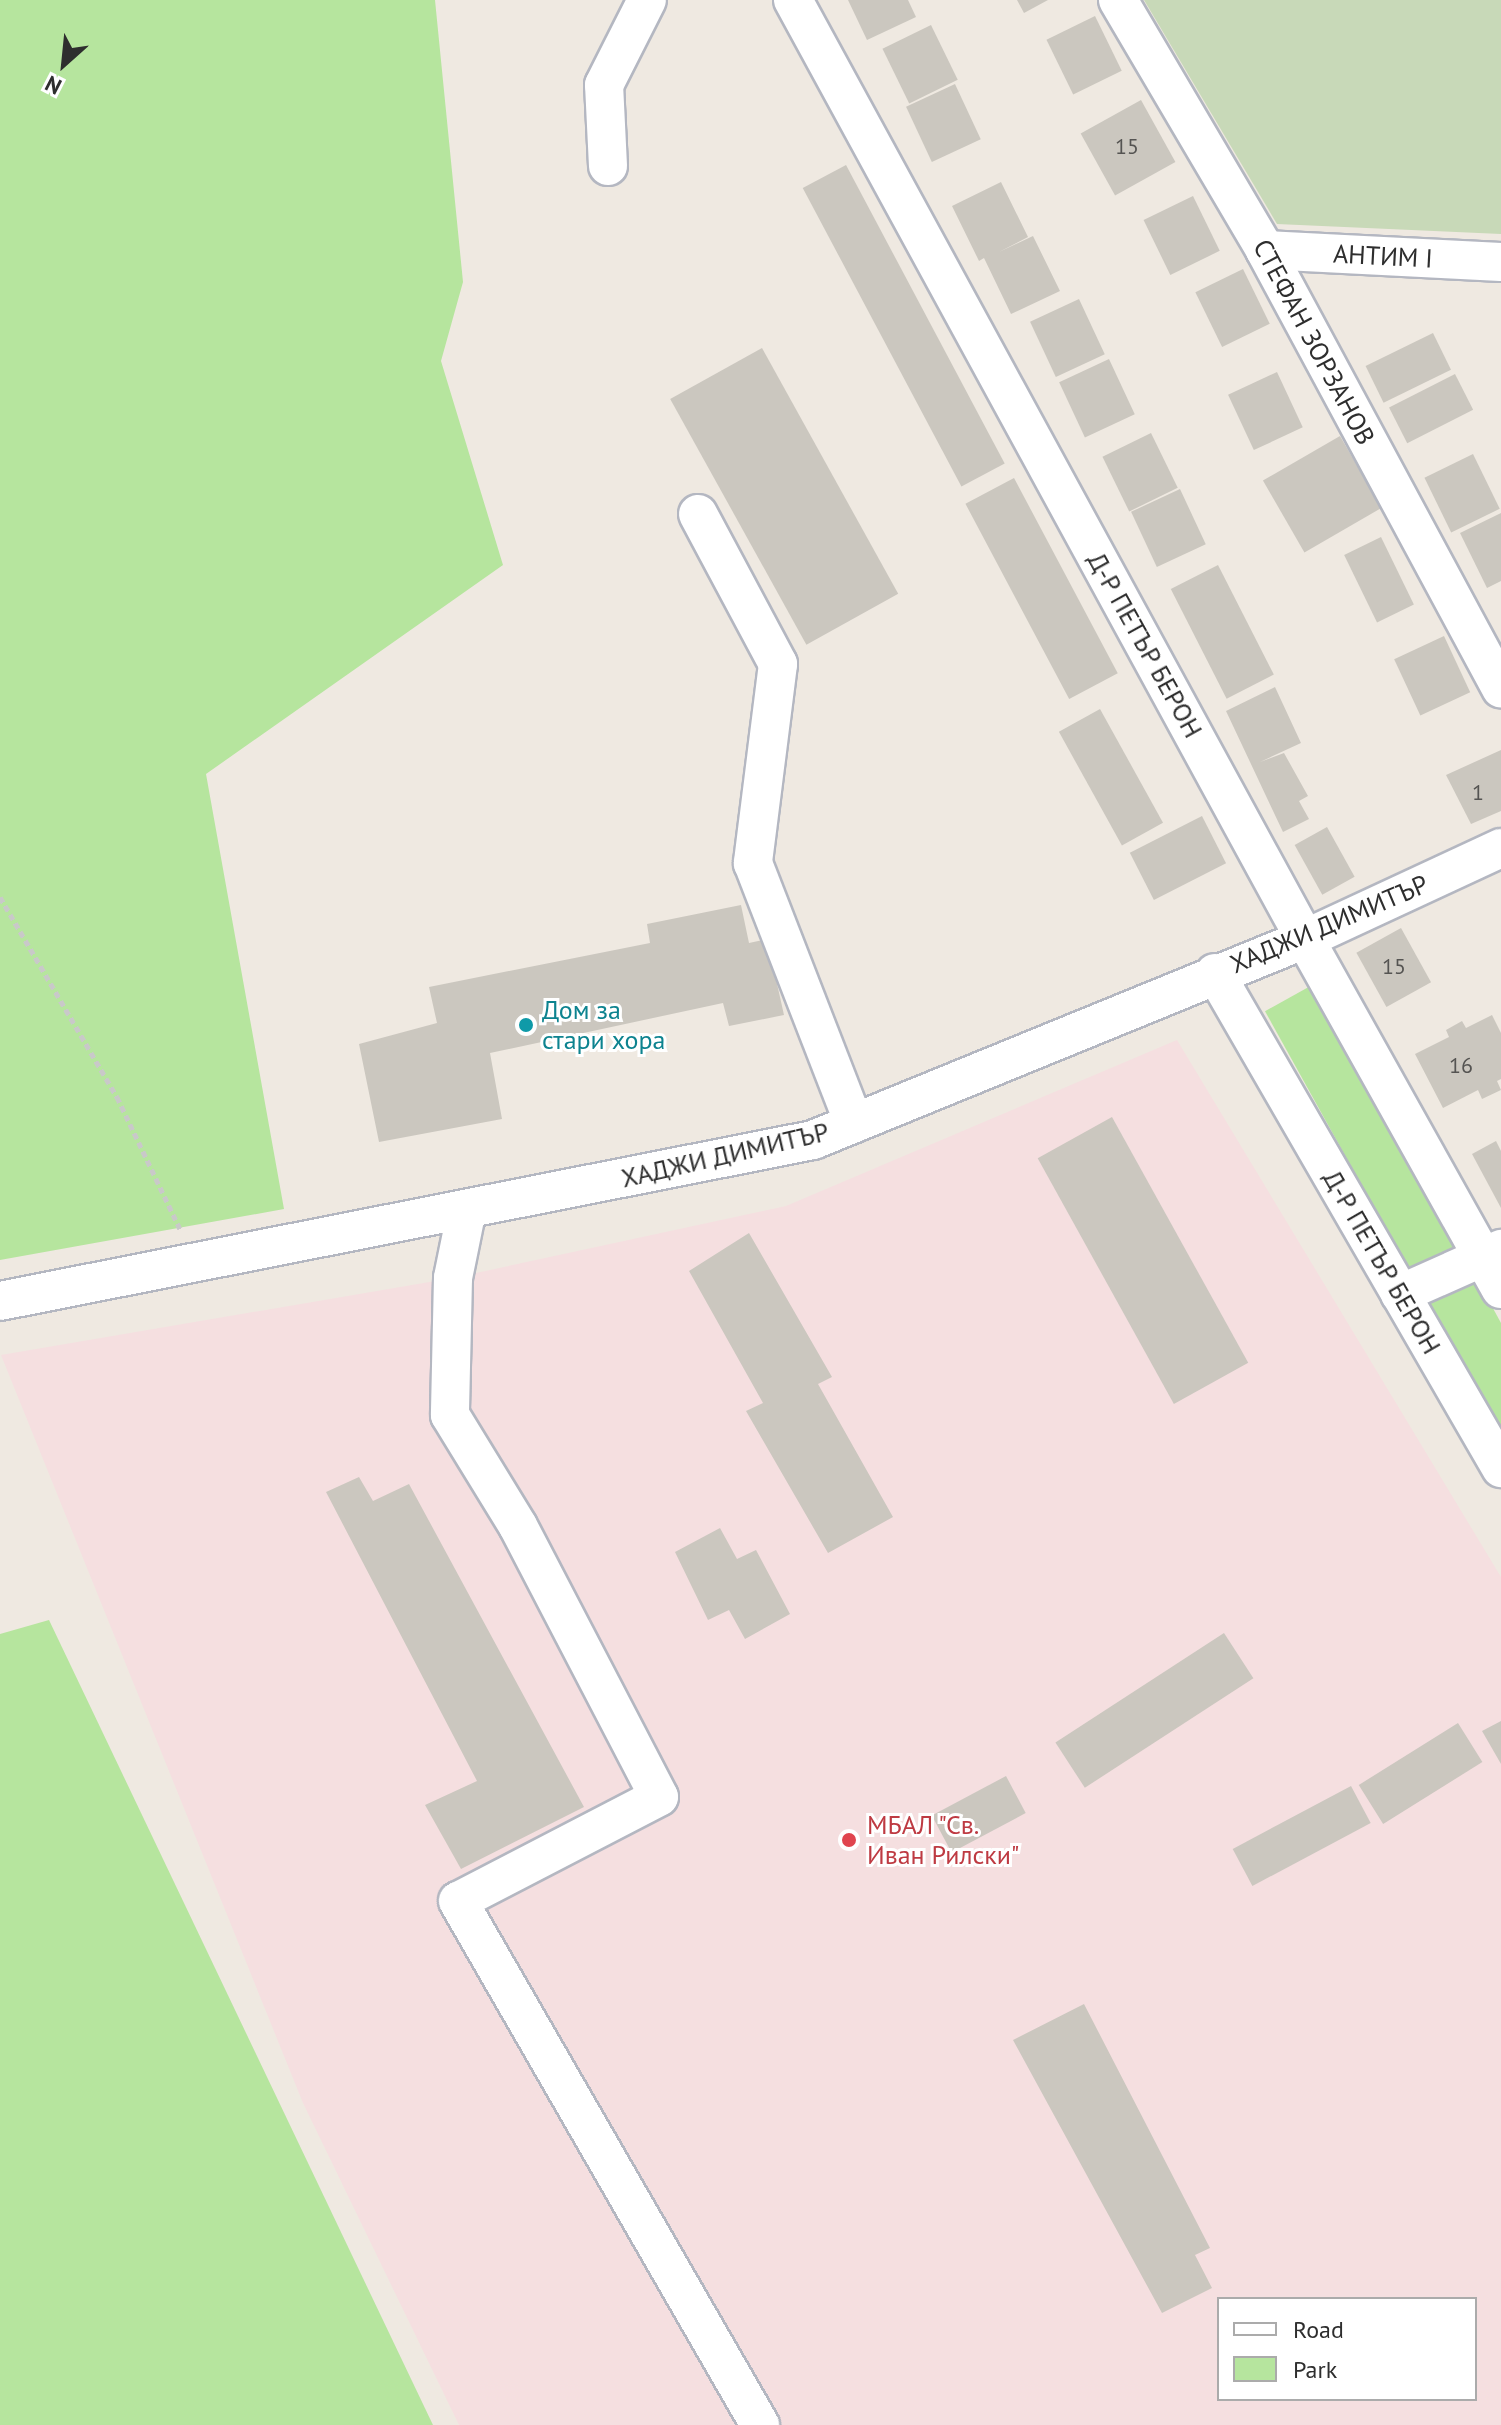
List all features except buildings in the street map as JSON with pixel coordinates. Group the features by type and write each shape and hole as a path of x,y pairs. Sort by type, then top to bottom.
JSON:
{"street":[{"path":"608,166 604,85 647,0"},
{"name":"Д-Р ПЕТЪР БЕРОН","path":"793,0 1305,939 1495,1265"},
{"name":"СТЕФАН ЗОРЗАНОВ","path":"1118,0 1265,250 1501,689"},
{"name":"АНТИМ I","path":"1265,250 1501,262"},
{"path":"698,514 778,664 753,863 854,1123"},
{"name":"ХАДЖИ ДИМИТЪР","path":"0,1301 813,1140 1215,973 1305,939 1501,848"},
{"name":"Д-Р ПЕТЪР БЕРОН","path":"1215,973 1501,1468"},
{"path":"467,1209 453,1278 450,1415 518,1526 659,1797 458,1901 760,2425"},
{"path":"1400,1294 1495,1265"}],"path":[{"path":"0,897 117,1097 196,1262"}],"shaded area":[{"name":"МБАЛ \"Св. Иван Рилски\"","path":"1177,1040 1501,1577 1501,2425 459,2425 303,2103 1,1355 453,1278 786,1206"}],"green space":[{"path":"0,0 435,0 463,282 441,361 503,565 206,774 284,1209 0,1260"},
{"path":"1144,0 1501,0 1501,234 1277,224"},
{"path":"1314,984 1459,1246 1410,1273 1265,1011"},
{"path":"1477,1279 1501,1323 1501,1435 1424,1302"},
{"path":"49,1620 433,2425 0,2425 0,1634"}],"place":[{"name":"Дом за стари хора","path":"526,1025"},
{"name":"МБАЛ \"Св. Иван Рилски\"","path":"849,1840"}]}
